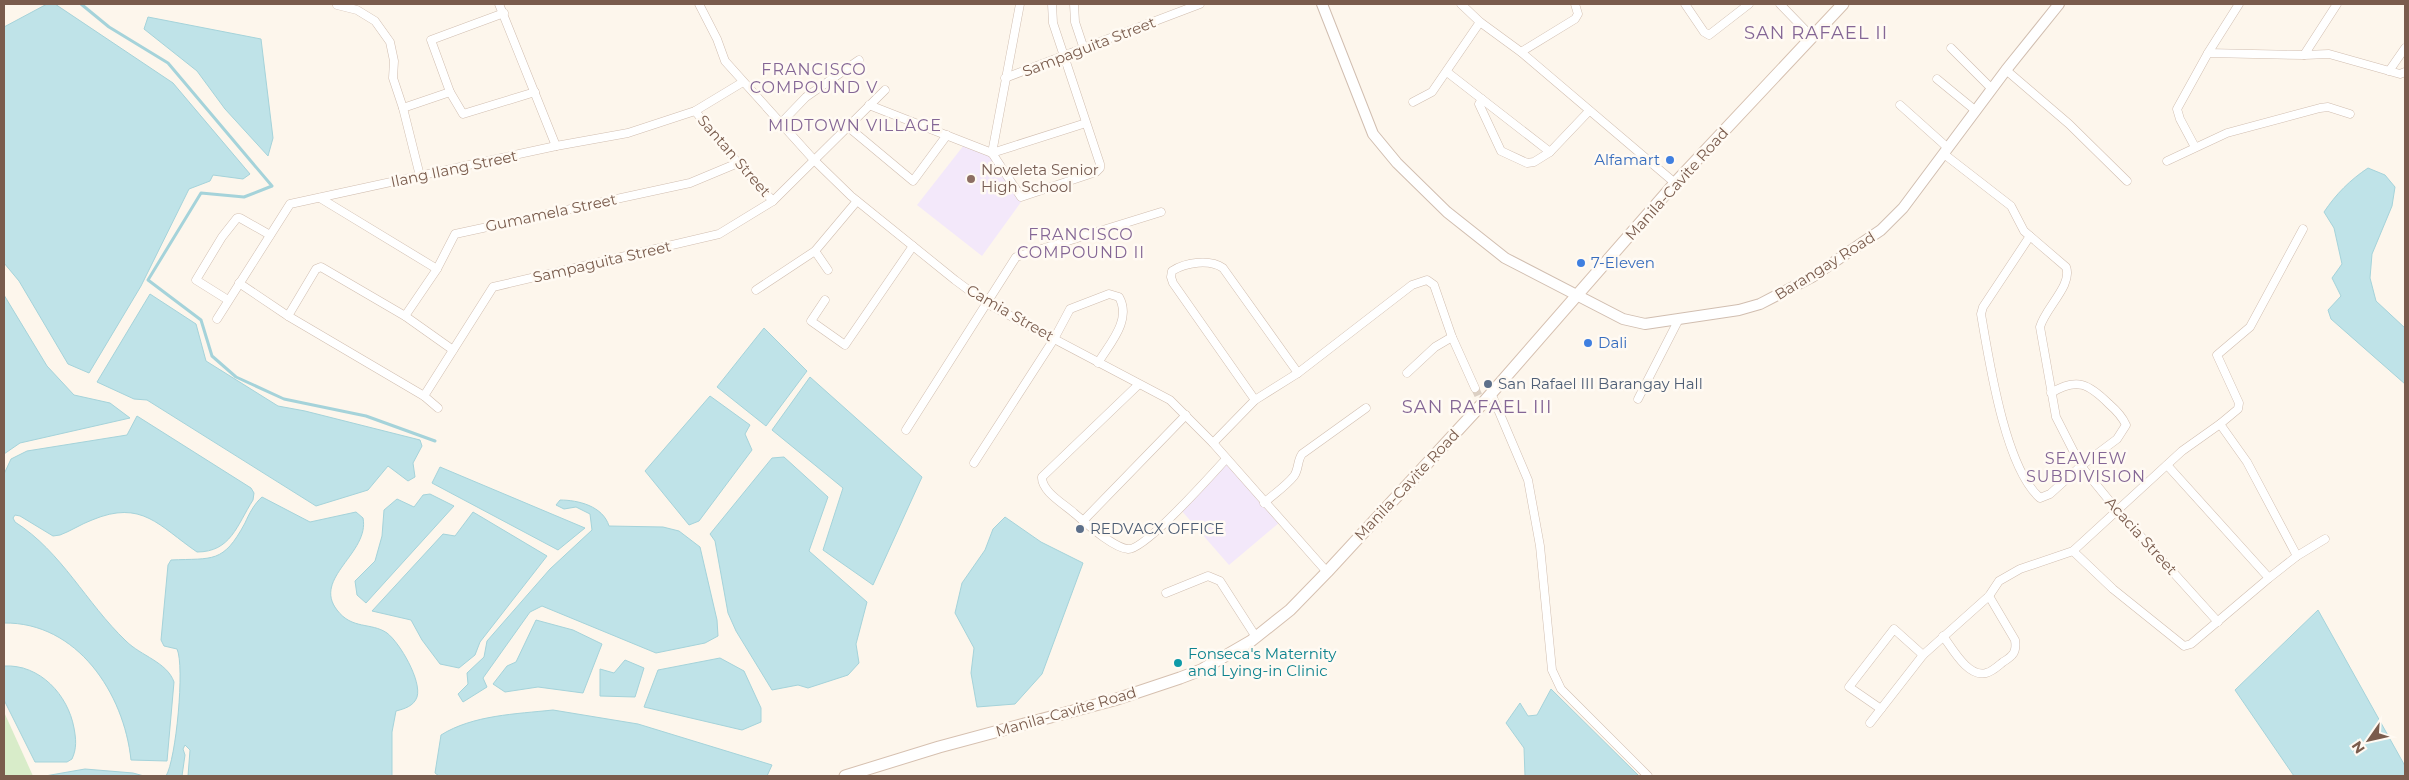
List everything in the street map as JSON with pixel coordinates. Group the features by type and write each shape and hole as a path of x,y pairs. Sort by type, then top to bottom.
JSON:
{"main road":[{"name":"Manila-Cavite Road","path":"845,776 933,749 1114,700 1180,678 1226,656 1256,637 1290,610 1326,572 1579,296 1675,183 1843,4"}],"street":[{"path":"499,4 556,146"},
{"name":"Camia Street","path":"699,4 726,62 814,160 857,201 986,303 1138,385 1170,400 1213,443 1326,572"},
{"path":"992,153 1020,4"},
{"path":"869,105 992,153 1021,197 1096,172 1100,168 1100,164 1053,23 1052,4"},
{"path":"1074,4 1075,22 1084,49"},
{"name":"Sampaguita Street","path":"1005,78 1200,4"},
{"name":"Barangay Road","path":"1322,4 1373,134 1398,164 1447,212 1487,246 1505,258 1623,320 1635,323 1739,310 1760,304 1812,277 1881,230 1903,208 2006,70 2059,4"},
{"path":"1461,4 1480,22 1521,52 1675,183"},
{"path":"1521,52 1575,19 1578,14 1575,4"},
{"path":"1685,4 1704,32 1709,35 1749,4"},
{"path":"1780,4 1812,37"},
{"path":"2195,147 2180,119 2177,109 2208,53 2240,4"},
{"path":"2304,55 2338,4"},
{"path":"337,5 357,10 375,21 390,42 394,61 392,78 403,108 420,176"},
{"path":"504,13 431,40 450,92 463,114 535,92"},
{"path":"1413,102 1432,92 1480,22"},
{"path":"1951,48 1992,89"},
{"path":"2389,70 2405,48"},
{"path":"2208,53 2329,54 2400,74 2405,72"},
{"path":"781,123 806,97 859,60"},
{"path":"2006,70 2069,124 2127,182"},
{"path":"1447,72 1550,152"},
{"path":"1938,80 1976,111"},
{"name":"Ilang Ilang Street","path":"217,319 290,204 556,146 628,133 695,111 743,82"},
{"name":"Sampaguita Street","path":"424,396 493,287 719,234 773,201 885,90"},
{"path":"403,108 450,92"},
{"path":"1482,99 1479,104 1481,112 1501,151 1527,164 1550,152 1589,111"},
{"name":"Acacia Street","path":"1900,105 1946,151 2011,206 2024,231 2066,267 2069,274 2042,319 2040,327 2056,417 2081,466 2117,510 2218,622"},
{"path":"2166,161 2227,133 2324,107 2350,114"},
{"name":"Santan Street","path":"695,111 738,163 773,201"},
{"path":"992,153 1086,123"},
{"path":"847,126 913,181 947,134"},
{"name":"Gumamela Street","path":"405,316 437,269 455,234 690,183 738,163"},
{"path":"320,198 437,269"},
{"path":"756,290 815,251 857,201"},
{"path":"906,430 1016,257 1161,212"},
{"path":"228,300 196,280 222,237 237,218 270,234"},
{"path":"1870,723 1923,655 1989,596 1999,581 2008,575 2073,551 2182,451 2238,409 2239,403 2217,355 2250,327 2303,229"},
{"path":"2030,236 1983,307 1981,314 2000,412 2014,458 2035,494 2040,498 2050,494 2081,466 2117,439 2126,425 2123,418 2095,390 2079,383 2064,386 2051,393"},
{"path":"825,300 811,321 845,345 913,246"},
{"path":"815,251 828,270"},
{"path":"1254,400 1173,283 1172,271 1177,267 1186,264 1216,263 1224,268 1298,373"},
{"path":"288,316 316,269 321,267 405,316 454,350"},
{"path":"1213,443 1254,400 1298,373 1412,285 1427,280 1434,285 1452,337 1475,388"},
{"path":"239,283 288,316 424,396 438,408"},
{"path":"974,463 1054,339 1070,309 1109,294 1119,297 1125,307 1123,321 1098,363"},
{"path":"1638,399 1679,319"},
{"path":"1407,373 1426,354 1452,337"},
{"path":"1138,385 1042,477 1044,487 1083,521 1114,544 1128,550 1135,548 1142,544 1179,509 1226,459"},
{"path":"1491,393 1528,480 1540,546 1552,670 1561,689 1648,776"},
{"path":"1264,503 1293,477 1302,454 1366,408"},
{"path":"1083,521 1186,415"},
{"path":"2220,424 2247,462 2297,556"},
{"path":"2167,465 2268,578"},
{"path":"2073,551 2121,595 2184,646 2191,644 2268,578 2297,556 2325,540"},
{"path":"1166,593 1208,576 1220,580 1256,637"},
{"path":"1943,636 1968,668 1978,674 1987,673 2014,655 2016,648 2015,640 1989,596"},
{"path":"1882,709 1849,687 1878,648 1894,629 1923,655"}],"shaded area":[{"name":"Noveleta Senior High School","path":"964,145 989,156 1021,202 982,256 917,205"},
{"path":"1226,464 1280,522 1229,565 1181,510"}],"green space":[{"path":"4,712 33,776 4,776"}],"water":[{"path":"47,4 55,4 173,83 250,174 243,179 213,175 210,181 189,189 141,286 89,373 68,364 19,281 4,263 4,27"},
{"path":"148,17 261,39 273,138 268,156 225,109 197,71 144,29"},
{"path":"2368,168 2385,175 2395,187 2392,206 2372,254 2370,278 2376,301 2405,328 2405,384 2331,319 2328,310 2341,296 2332,278 2342,264 2334,228 2324,212 2333,199 2355,177"},
{"path":"150,294 196,324 206,361 278,406 420,440 422,446 413,463 415,477 408,481 388,466 368,490 316,506 147,400 134,399 97,382"},
{"path":"4,295 47,366 74,395 110,403 130,418 20,443 4,454"},
{"path":"764,328 807,371 766,426 717,387"},
{"path":"810,377 922,477 873,585 823,550 843,488 772,430"},
{"path":"710,396 750,425 745,434 752,450 699,521 689,525 645,471"},
{"path":"137,416 251,488 254,493 253,500 232,535 225,542 209,551 197,552 149,518 124,512 109,514 60,535 53,536 20,516 15,515 13,518 15,522 47,548 98,611 126,641 160,664 171,675 174,682 167,761 131,760 127,735 107,687 92,666 74,648 54,635 30,626 4,623 4,474 11,459 27,451 127,435"},
{"path":"784,457 828,497 809,551 867,602 856,644 859,663 848,675 808,688 798,685 772,690 736,631 728,613 715,541 710,534 772,458"},
{"path":"440,467 585,528 558,550 432,483"},
{"path":"430,494 454,506 366,603 357,595 355,581 375,561 382,536 384,510 397,499 414,507 423,495"},
{"path":"262,497 310,522 356,512 363,518 363,531 358,543 336,576 331,598 337,610 349,620 387,633 404,653 413,672 418,690 416,700 411,705 396,711 392,732 392,776 188,776 190,750 185,745 183,749 185,755 182,776 166,776 173,752 180,692 177,649 164,646 161,640 168,565 171,560 207,558 223,552 230,546 252,509"},
{"path":"560,500 582,503 596,509 606,519 609,526 663,527 679,531 700,547 717,620 718,636 705,643 656,653 542,606 530,612 483,678 487,687 463,702 458,694 468,684 467,673 484,657 487,641 550,569 592,530 590,514 576,507 564,509 556,505"},
{"path":"473,512 547,556 480,642 475,655 459,668 440,664 422,640 411,620 372,611 443,534 455,536"},
{"path":"1005,517 1041,542 1083,563 1042,674 1015,704 977,707 971,673 974,648 955,613 962,583 985,550 993,529"},
{"path":"2318,610 2405,766 2405,776 2294,776 2235,690"},
{"path":"536,620 573,630 602,644 583,693 538,687 505,692 493,684 507,666 516,662"},
{"path":"720,658 744,671 761,708 761,722 742,730 644,707 658,670"},
{"path":"625,660 644,668 635,697 600,696 600,669 614,673"},
{"path":"4,666 29,670 40,676 59,693 66,704 74,728 76,744 72,759 67,762 35,762 4,700"},
{"path":"1551,689 1639,776 1525,776 1524,748 1506,723 1520,703 1528,716 1537,715"},
{"path":"553,710 638,724 772,765 767,776 439,776 435,773 441,735 453,728 495,716"},
{"path":"85,769 133,773 144,776 45,776"}],"waterway":[{"path":"81,4 109,27 168,63 272,186 244,197 201,193 148,280 201,320 212,356 236,377 284,399 366,416 435,441"}],"tunnel":[{"path":"1475,388 1480,399"}],"place":[{"name":"Alfamart","path":"1670,160"},
{"name":"Noveleta Senior High School","path":"971,179"},
{"name":"7-Eleven","path":"1581,263"},
{"name":"Dali","path":"1588,343"},
{"name":"San Rafael III Barangay Hall","path":"1488,384"},
{"name":"REDVACX OFFICE","path":"1080,529"},
{"name":"Fonseca's Maternity and Lying-in Clinic","path":"1178,663"}],"district":[{"name":"SAN RAFAEL II","path":"1816,33"},
{"name":"FRANCISCO COMPOUND V","path":"814,78"},
{"name":"MIDTOWN VILLAGE","path":"855,125"},
{"name":"FRANCISCO COMPOUND II","path":"1081,243"},
{"name":"SAN RAFAEL III","path":"1477,407"},
{"name":"SEAVIEW SUBDIVISION","path":"2086,467"}]}
